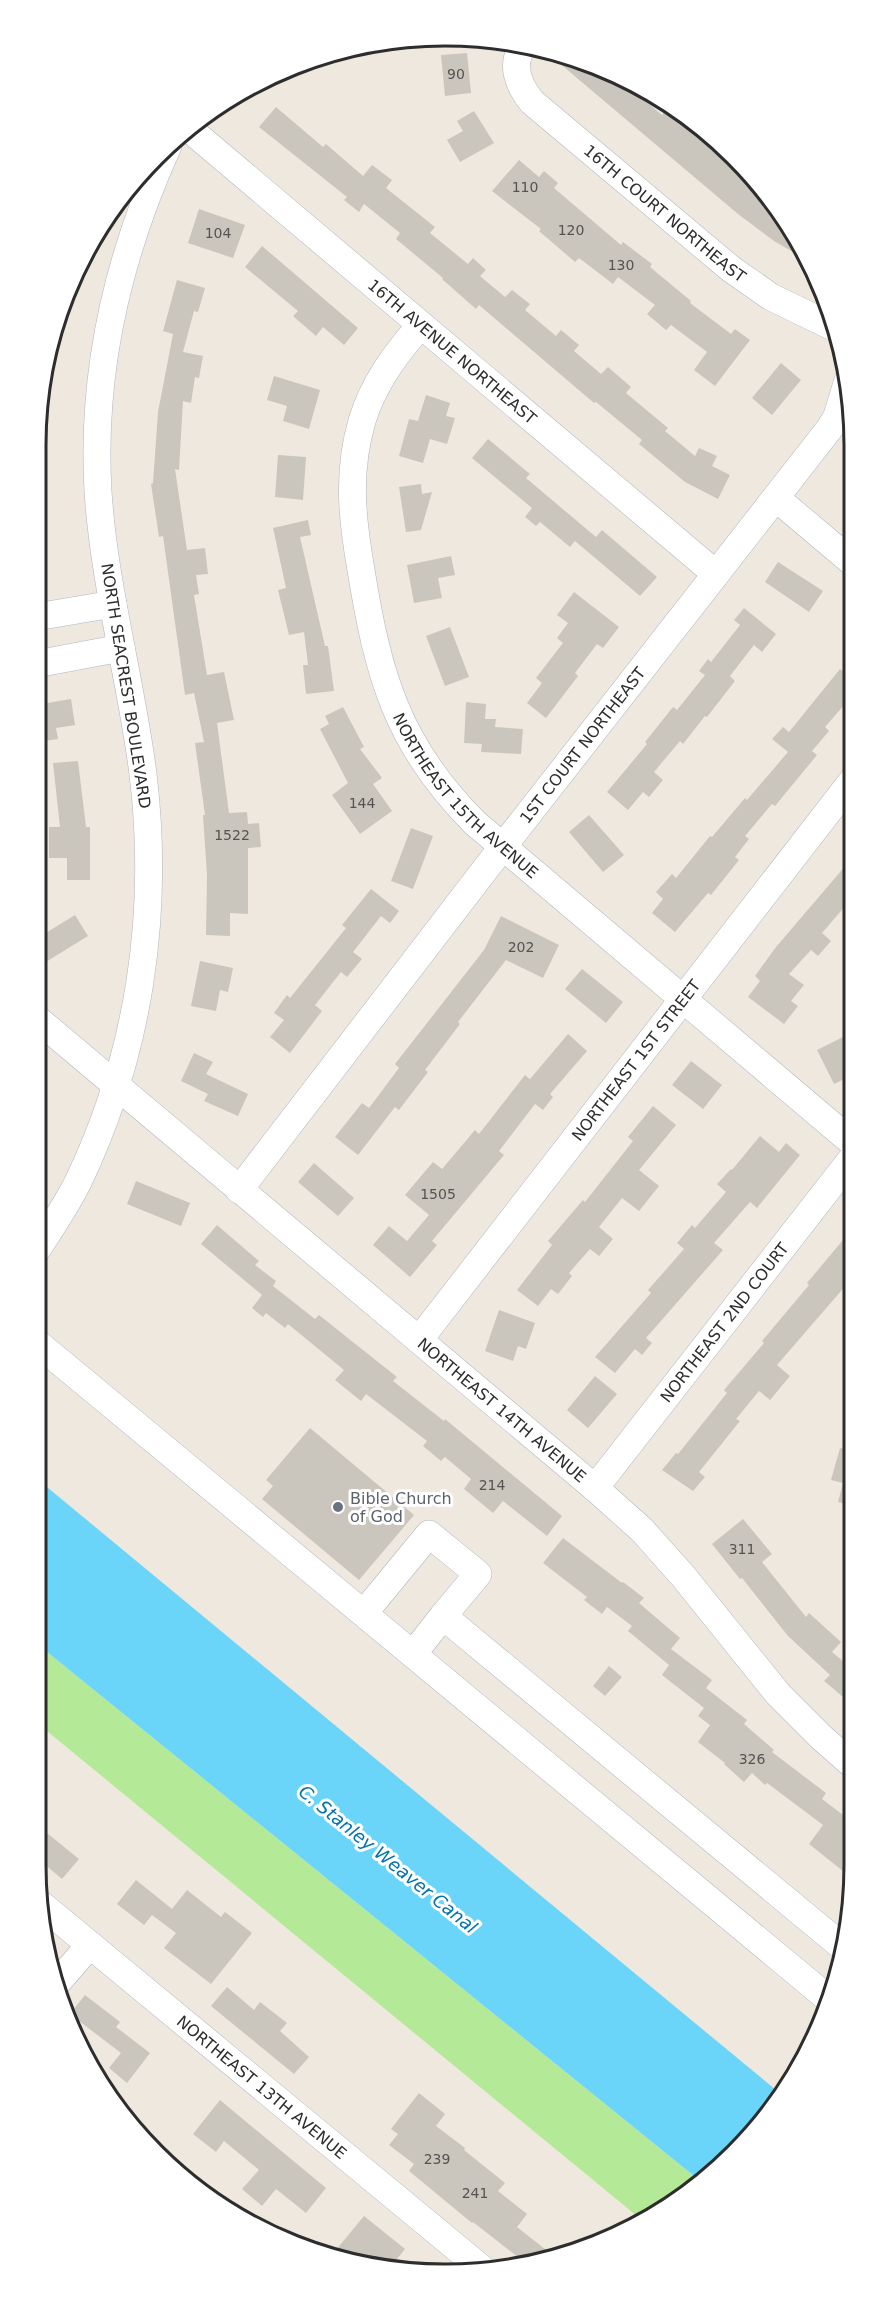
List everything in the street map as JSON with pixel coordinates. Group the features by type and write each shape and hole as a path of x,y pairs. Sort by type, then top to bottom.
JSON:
{"street":[{"name":"16TH COURT NORTHEAST","path":"521,54 517,63 517,78 532,102 731,269 771,297 825,323"},
{"name":"16TH AVENUE NORTHEAST","path":"195,135 716,574"},
{"name":"NORTH SEACREST BOULEVARD","path":"46,1235 77,1184 100,1132 116,1086 138,996 146,940 150,884 148,828 142,772 103,545 98,489 98,418 103,362 112,307 131,238 158,169"},
{"name":"NORTHEAST 15TH AVENUE","path":"421,325 400,349 382,377 362,421 354,453 351,485 352,518 374,645 386,688 404,729 430,772 455,803 503,848 844,1135"},
{"name":"1ST COURT NORTHEAST","path":"239,1190 830,428 842,400"},
{"path":"776,498 844,555"},
{"path":"46,615 113,604"},
{"path":"46,662 121,648"},
{"name":"NORTHEAST 1ST STREET","path":"419,1340 844,791"},
{"name":"NORTHEAST 14TH AVENUE","path":"46,1026 642,1530 684,1576 778,1694 844,1757"},
{"name":"NORTHEAST 2ND COURT","path":"595,1488 844,1169"},
{"path":"46,1350 823,1994"},
{"path":"364,1613 429,1534 478,1574 413,1654"},
{"path":"443,1616 837,1942"},
{"name":"NORTHEAST 13TH AVENUE","path":"49,1911 452,2260"},
{"path":"63,1976 90,1945"}],"green space":[{"path":"46,1651 694,2176 636,2215 46,1730"}],"water":[{"name":"C. Stanley Weaver Canal","path":"46,1486 775,2089 728,2147 694,2176 46,1651"}],"building":[{"path":"467,53 471,93 445,96 441,55"},
{"path":"560,63 622,88 642,98 662,115 664,112 688,129 728,163 745,182 777,224 795,253 774,241 738,214"},
{"path":"276,107 323,147 326,144 363,176 372,165 392,180 386,188 435,227 430,233 468,264 473,258 486,270 480,276 505,297 512,290 530,304 525,310 556,336 561,330 579,345 574,351 601,374 608,367 631,387 626,393 668,428 665,431 695,456 699,448 717,456 712,466 730,475 718,499 685,482 639,444 642,440 596,402 594,403 479,305 476,309 396,239 400,233 364,204 359,212 344,200 347,197 259,127"},
{"path":"474,111 494,143 460,162 447,140 463,131 457,121"},
{"path":"519,160 539,177 544,171 558,183 554,188 621,245 623,242 652,264 650,267 691,301 690,303 731,334 735,329 750,340 715,386 694,370 707,352 671,325 666,330 647,314 655,305 618,277 613,284 579,258 575,262 539,231 541,229 492,191"},
{"path":"199,209 245,225 233,258 188,243"},
{"path":"262,246 358,328 344,345 323,327 316,336 293,316 298,311 245,267"},
{"path":"177,280 205,288 198,312 194,311 183,352 203,356 199,378 195,377 191,403 183,401 179,470 175,469 187,550 205,548 208,574 196,575 199,594 194,595 207,675 224,672 234,720 217,723 229,813 247,812 248,824 259,823 261,847 248,848 248,914 230,913 230,936 206,935 207,875 203,815 205,815 195,743 204,742 194,693 185,695 163,536 159,537 151,484 153,483 158,412 173,334 163,331"},
{"path":"781,363 801,380 772,415 752,398"},
{"path":"274,376 320,390 309,429 283,421 287,406 267,400"},
{"path":"426,395 450,403 446,416 455,418 447,444 430,439 423,463 399,456 409,419 418,421"},
{"path":"488,439 530,474 526,478 596,537 602,530 657,577 640,596 575,541 570,547 540,522 536,526 525,517 532,508 472,458"},
{"path":"278,455 306,457 303,500 275,497"},
{"path":"421,484 422,494 432,492 421,530 406,532 399,487"},
{"path":"308,520 311,535 300,537 325,646 328,646 334,691 306,694 303,665 308,665 304,632 289,635 278,590 286,588 273,528"},
{"path":"451,556 455,575 438,578 442,598 414,603 407,565"},
{"path":"778,562 823,591 809,612 765,582"},
{"path":"574,592 619,627 603,648 597,644 575,673 578,676 546,718 527,703 542,683 536,678 563,643 557,638 568,623 557,615"},
{"path":"744,608 776,634 762,652 754,645 730,676 735,681 707,717 705,716 683,744 680,741 654,772 663,780 649,797 643,792 628,810 607,792 647,744 645,742 673,707 677,710 705,675 699,671 708,659 711,662 740,625 734,620"},
{"path":"450,627 469,677 445,686 426,636"},
{"path":"840,669 844,672 844,705 825,727 829,731 812,751 817,755 775,806 772,804 745,836 749,839 735,857 739,860 711,895 708,893 675,932 652,913 663,899 656,892 672,874 676,878 710,836 712,837 745,798 747,800 788,752 772,739 783,727 789,732"},
{"path":"71,699 75,725 56,728 58,739 46,741 46,703"},
{"path":"466,702 486,704 485,719 496,719 495,727 523,729 521,754 481,752 482,744 464,743"},
{"path":"343,707 364,747 360,749 382,778 373,784 392,811 360,834 332,795 348,783 320,729 329,724 325,716"},
{"path":"78,761 86,827 90,827 90,880 67,880 67,858 49,858 49,827 60,827 53,763"},
{"path":"589,815 624,855 603,872 569,832"},
{"path":"411,828 433,836 413,889 391,881"},
{"path":"844,868 844,907 822,933 831,941 818,956 811,950 789,974 804,985 791,1001 798,1006 784,1024 748,997 760,981 755,976 776,947"},
{"path":"371,889 399,911 390,923 381,916 353,952 362,959 347,977 341,972 315,1005 322,1011 290,1053 270,1037 284,1020 274,1013 287,995 290,998 346,928 342,925"},
{"path":"75,915 88,936 46,962 46,933"},
{"path":"501,916 559,945 543,978 506,960 458,1022 460,1024 425,1070 428,1072 399,1110 395,1107 358,1155 335,1137 362,1103 369,1108 399,1068 395,1064 484,950"},
{"path":"200,961 233,968 228,992 220,990 216,1011 191,1006"},
{"path":"582,969 623,1002 606,1023 565,989"},
{"path":"568,1034 587,1051 550,1094 553,1097 543,1110 535,1104 499,1151 504,1155 432,1241 437,1245 410,1277 373,1245 389,1226 407,1241 429,1215 405,1195 433,1162 442,1169 475,1130 479,1134 525,1075 530,1079"},
{"path":"844,1036 844,1079 834,1084 817,1050"},
{"path":"194,1053 213,1062 206,1074 248,1094 238,1116 204,1101 208,1094 181,1081"},
{"path":"691,1061 722,1085 703,1109 672,1085"},
{"path":"653,1106 676,1125 639,1170 659,1186 639,1211 622,1198 599,1227 613,1239 599,1256 590,1249 569,1273 572,1276 558,1294 551,1289 538,1306 517,1290 552,1245 548,1241 583,1200 585,1202 633,1141 628,1137"},
{"path":"760,1136 779,1152 786,1143 800,1155 757,1208 750,1202 714,1243 723,1250 646,1338 652,1343 642,1355 635,1349 615,1373 595,1357 651,1293 648,1290 684,1249 677,1243 692,1225 695,1228 726,1192 717,1184 732,1170"},
{"path":"314,1163 354,1198 338,1216 298,1182"},
{"path":"136,1181 190,1203 181,1226 127,1204"},
{"path":"217,1225 259,1261 255,1265 276,1281 273,1286 315,1319 319,1315 397,1377 393,1381 444,1421 445,1419 562,1516 547,1536 503,1501 493,1513 464,1489 471,1479 445,1457 441,1461 423,1446 427,1441 366,1394 361,1401 335,1380 344,1370 288,1324 285,1328 266,1313 263,1317 252,1308 262,1295 201,1244"},
{"path":"844,1239 844,1288 777,1365 790,1376 770,1400 759,1391 736,1419 740,1421 699,1472 705,1477 693,1491 662,1470 676,1453 678,1454 727,1393 724,1390 809,1285 807,1283"},
{"path":"499,1310 535,1323 526,1349 518,1346 513,1361 485,1351"},
{"path":"595,1376 617,1394 588,1428 567,1410"},
{"name":"Bible Church of God","path":"310,1428 414,1515 359,1580 262,1499 273,1486 266,1480"},
{"path":"840,1448 844,1449 844,1504 838,1502 843,1483 831,1480"},
{"path":"743,1519 772,1554 762,1562 806,1617 809,1613 841,1642 832,1652 844,1662 844,1698 824,1681 830,1675 788,1636 712,1544"},
{"path":"563,1538 644,1598 639,1603 680,1638 671,1649 712,1680 706,1688 747,1720 744,1724 774,1750 772,1752 826,1793 822,1799 844,1816 844,1872 809,1844 823,1825 767,1783 765,1785 752,1773 744,1782 725,1763 698,1742 710,1725 698,1716 704,1708 662,1675 669,1665 628,1631 632,1626 607,1607 602,1614 584,1600 587,1597 543,1563"},
{"path":"609,1666 622,1677 605,1696 593,1686"},
{"path":"46,1834 79,1859 62,1879 46,1866"},
{"path":"136,1880 172,1909 187,1890 221,1917 225,1912 252,1933 211,1984 164,1948 176,1933 152,1915 144,1925 117,1904"},
{"path":"227,1987 254,2010 260,2002 287,2023 280,2031 309,2057 294,2074 211,2006"},
{"path":"85,1995 120,2022 116,2027 150,2053 127,2083 109,2068 121,2053 79,2021 74,2009"},
{"path":"419,2093 445,2114 436,2126 505,2183 498,2191 527,2214 517,2227 547,2251 518,2257 472,2223 409,2171 414,2164 389,2145 398,2134 391,2129"},
{"path":"220,2100 326,2188 306,2213 276,2189 262,2206 242,2189 259,2170 224,2141 216,2152 193,2134"},
{"path":"364,2216 405,2249 396,2260 337,2248"}],"place":[{"name":"Bible Church of God","path":"338,1507"}]}
